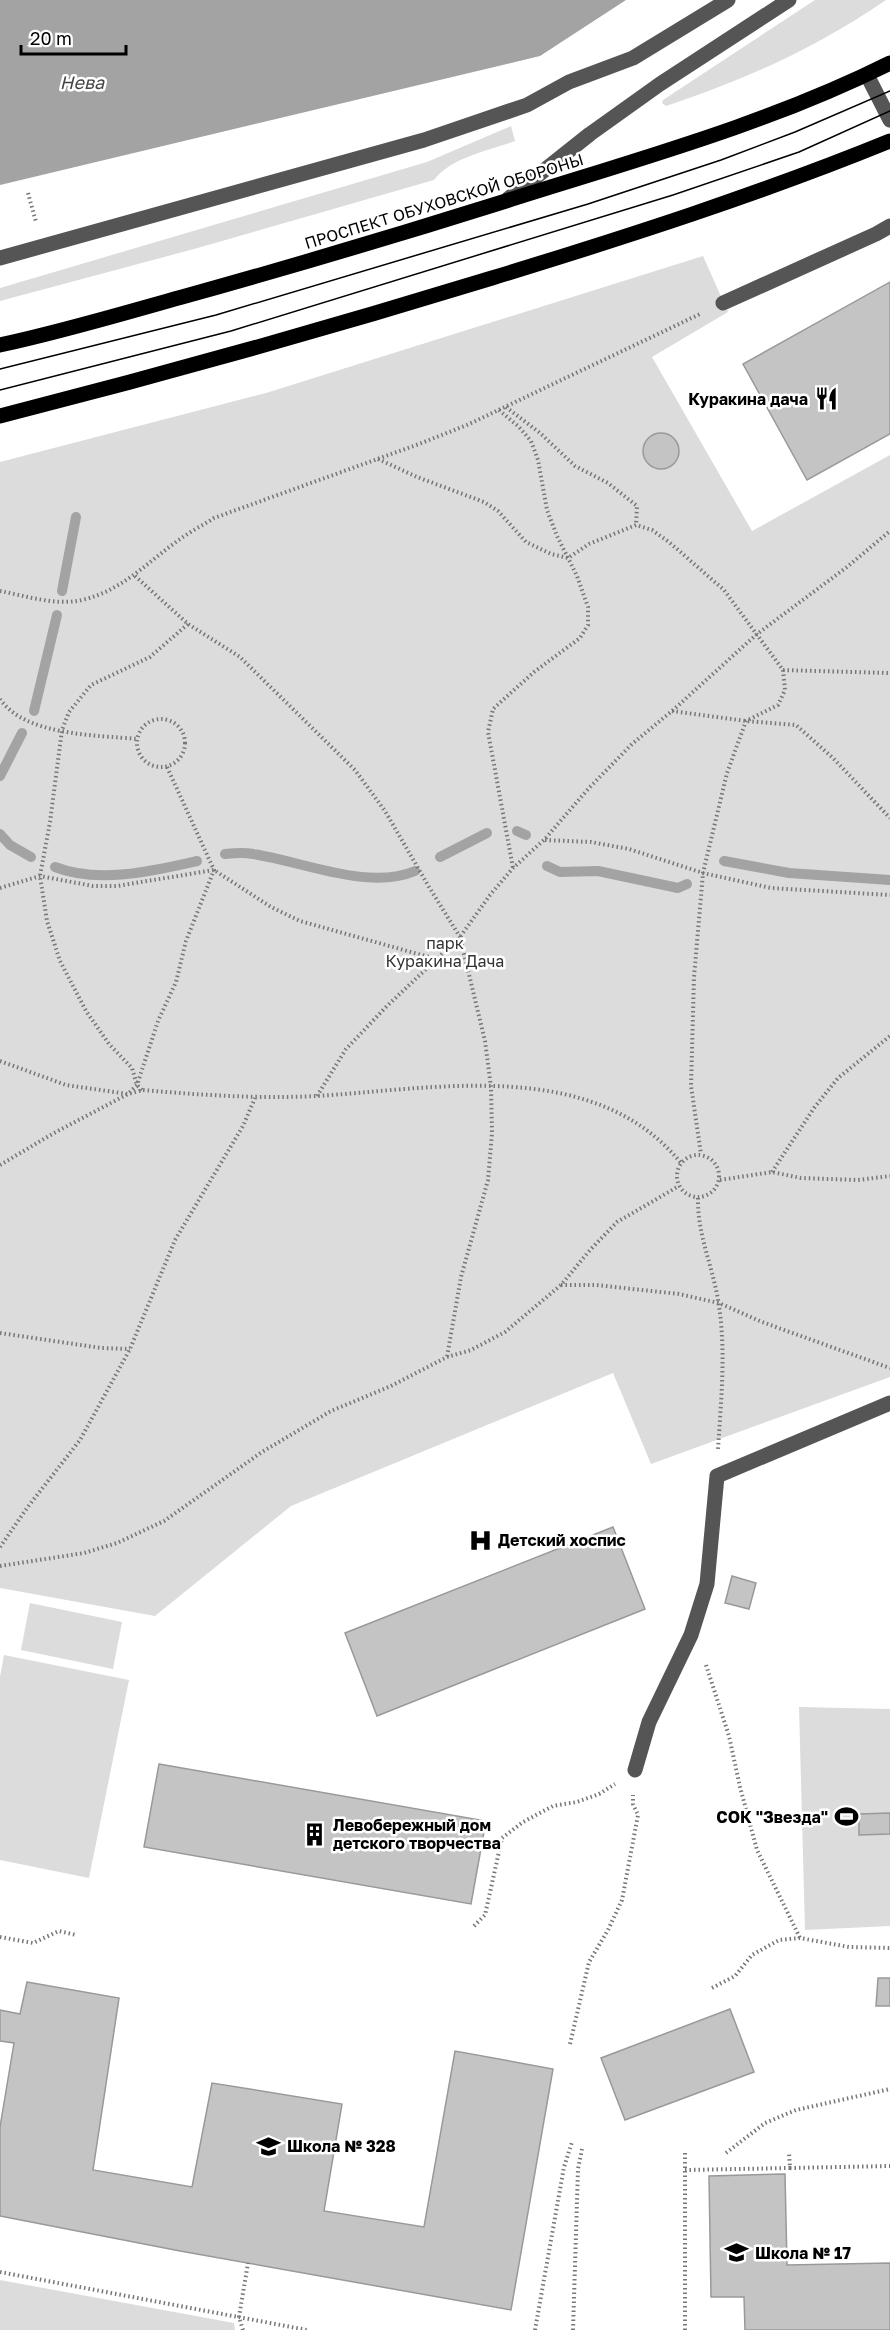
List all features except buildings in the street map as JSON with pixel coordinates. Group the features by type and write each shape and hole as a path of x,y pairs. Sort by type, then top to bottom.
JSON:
{"main road":[{"name":"ПРОСПЕКТ ОБУХОВСКОЙ ОБОРОНЫ","path":"0,345 119,315 355,249 684,144 839,88 890,63"},
{"path":"0,416 372,315 602,244 809,174 890,141"}],"lane":[{"path":"0,258 424,140 527,105 569,82 633,58 728,0"},
{"path":"506,201 590,134 660,84 789,0"},
{"path":"867,75 890,120"},
{"path":"723,303 890,226"},
{"path":"635,1770 649,1722 691,1635 707,1584 717,1476 890,1403"}],"path":[{"path":"28,193 36,224"},
{"path":"0,591 51,601 81,600 111,590 135,576 185,536 214,518 378,459 499,410 723,303"},
{"path":"506,407 540,433 575,466 608,483 637,506 636,525"},
{"path":"499,410 531,441 538,460 547,510 586,599 588,625 580,638 534,672 493,709 488,732 513,868"},
{"path":"378,459 417,477 484,502 498,511 526,543 551,554 568,558 589,544 636,525 652,530 724,590 783,670 785,690 778,705 746,721 727,772 704,873 694,977 691,1086 701,1154"},
{"path":"317,1096 346,1049 460,936 513,868 544,840 617,758 757,634 847,567 890,531"},
{"path":"135,576 188,624 240,657 355,770 385,811 460,936 485,1041 491,1087 492,1133 488,1180 461,1277 447,1357"},
{"path":"143,1090 137,1085 132,1068 109,1044 86,1011 60,961 47,921 40,876 50,822 62,730 69,712 91,686 150,657 188,624"},
{"path":"783,670 890,673"},
{"path":"0,699 20,717 38,726 137,740"},
{"path":"672,711 746,721 796,724 833,758 890,818"},
{"path":"155,719 174,722 185,737 185,747 176,763 158,768 141,758 137,749 137,740 140,730 146,723 155,719"},
{"path":"167,767 214,870 271,907 300,921 436,959"},
{"path":"544,840 591,842 629,849 704,873 771,888 890,895"},
{"path":"0,888 40,876 93,886 117,886 214,870"},
{"path":"128,1094 137,1085 158,1021 176,982 186,941 214,870"},
{"path":"772,1172 814,1108 838,1078 890,1036"},
{"path":"0,1060 66,1085 128,1094"},
{"path":"0,1165 128,1094 143,1090 255,1098 317,1096 411,1087 539,1088 596,1102 633,1120 669,1149 681,1163"},
{"path":"0,1547 80,1440 130,1348 175,1240 243,1126 255,1098"},
{"path":"701,1154 711,1159 718,1168 720,1180 712,1193 698,1198 687,1194 679,1186 676,1174 681,1163 689,1156 701,1154"},
{"path":"720,1180 772,1172 801,1178 858,1180 890,1176"},
{"path":"0,1566 84,1553 117,1543 165,1521 220,1480 299,1428 331,1411 391,1386 447,1357 471,1350 505,1332 561,1285 617,1222 679,1186"},
{"path":"698,1198 697,1219 719,1303 723,1344 717,1476"},
{"path":"561,1285 596,1285 679,1294 719,1303 762,1322 890,1368"},
{"path":"0,1333 101,1348 130,1348"},
{"path":"691,1635 701,1643 729,1736 757,1850 800,1938"},
{"path":"474,1926 485,1916 502,1838 523,1821 553,1806 577,1802 599,1794 635,1770"},
{"path":"570,2044 589,1962 622,1900 638,1815 633,1804 635,1770"},
{"path":"0,1937 33,1943 59,1931 76,1935"},
{"path":"712,1988 735,1976 752,1955 779,1940 800,1938 849,1947 890,1948"},
{"path":"726,2153 765,2123 796,2110 890,2089"},
{"path":"535,2330 564,2167 572,2142"},
{"path":"573,2330 578,2169 582,2149"},
{"path":"789,2152 790,2168"},
{"path":"685,2153 685,2330"},
{"path":"685,2170 890,2166"},
{"path":"243,2330 240,2317 248,2264"},
{"path":"0,2272 307,2330"}],"green space":[{"path":"815,0 886,0 807,48 780,61 725,85 666,106 662,103 663,100"},
{"path":"511,126 515,141 460,160 434,180 194,249 0,301 0,288 427,162"},
{"name":"парк Куракина Дача","path":"703,256 728,312 652,357 752,531 890,455 890,1377 651,1464 613,1373 291,1506 155,1616 0,1588 0,462 266,393"},
{"path":"30,1603 122,1622 113,1669 21,1650"},
{"path":"4,1655 129,1680 89,1878 0,1860 0,1677"},
{"name":"СОК \"Звезда\"","path":"799,1707 890,1709 890,1926 805,1930"},
{"path":"0,2280 234,2323 235,2330 0,2330"}],"water":[{"name":"Нева","path":"0,0 626,0 540,56 0,185"}],"waterway":[{"path":"62,591 76,517"},
{"path":"34,711 57,615"},
{"path":"0,776 22,733"},
{"path":"517,831 526,835"},
{"path":"440,857 487,833"},
{"path":"0,834 10,845 31,857"},
{"path":"225,854 250,853 334,873 377,878 415,871"},
{"path":"55,867 89,875 107,875 144,872 197,861"},
{"path":"724,861 789,873 890,880"},
{"path":"547,866 560,872 598,871 678,888 687,884"}],"tram line":[{"path":"0,369 216,315 588,204 721,160 795,132 890,91"},
{"path":"0,390 231,331 673,195 799,152 890,111"}],"place":[{"name":"Куракина дача","path":"826,399"},
{"name":"Детский хоспис","path":"480,1540"},
{"name":"СОК \"Звезда\"","path":"846,1817"},
{"name":"Левобережный дом детского творчества","path":"315,1834"},
{"name":"Школа № 328","path":"269,2146"},
{"name":"Школа № 17","path":"737,2253"}]}
